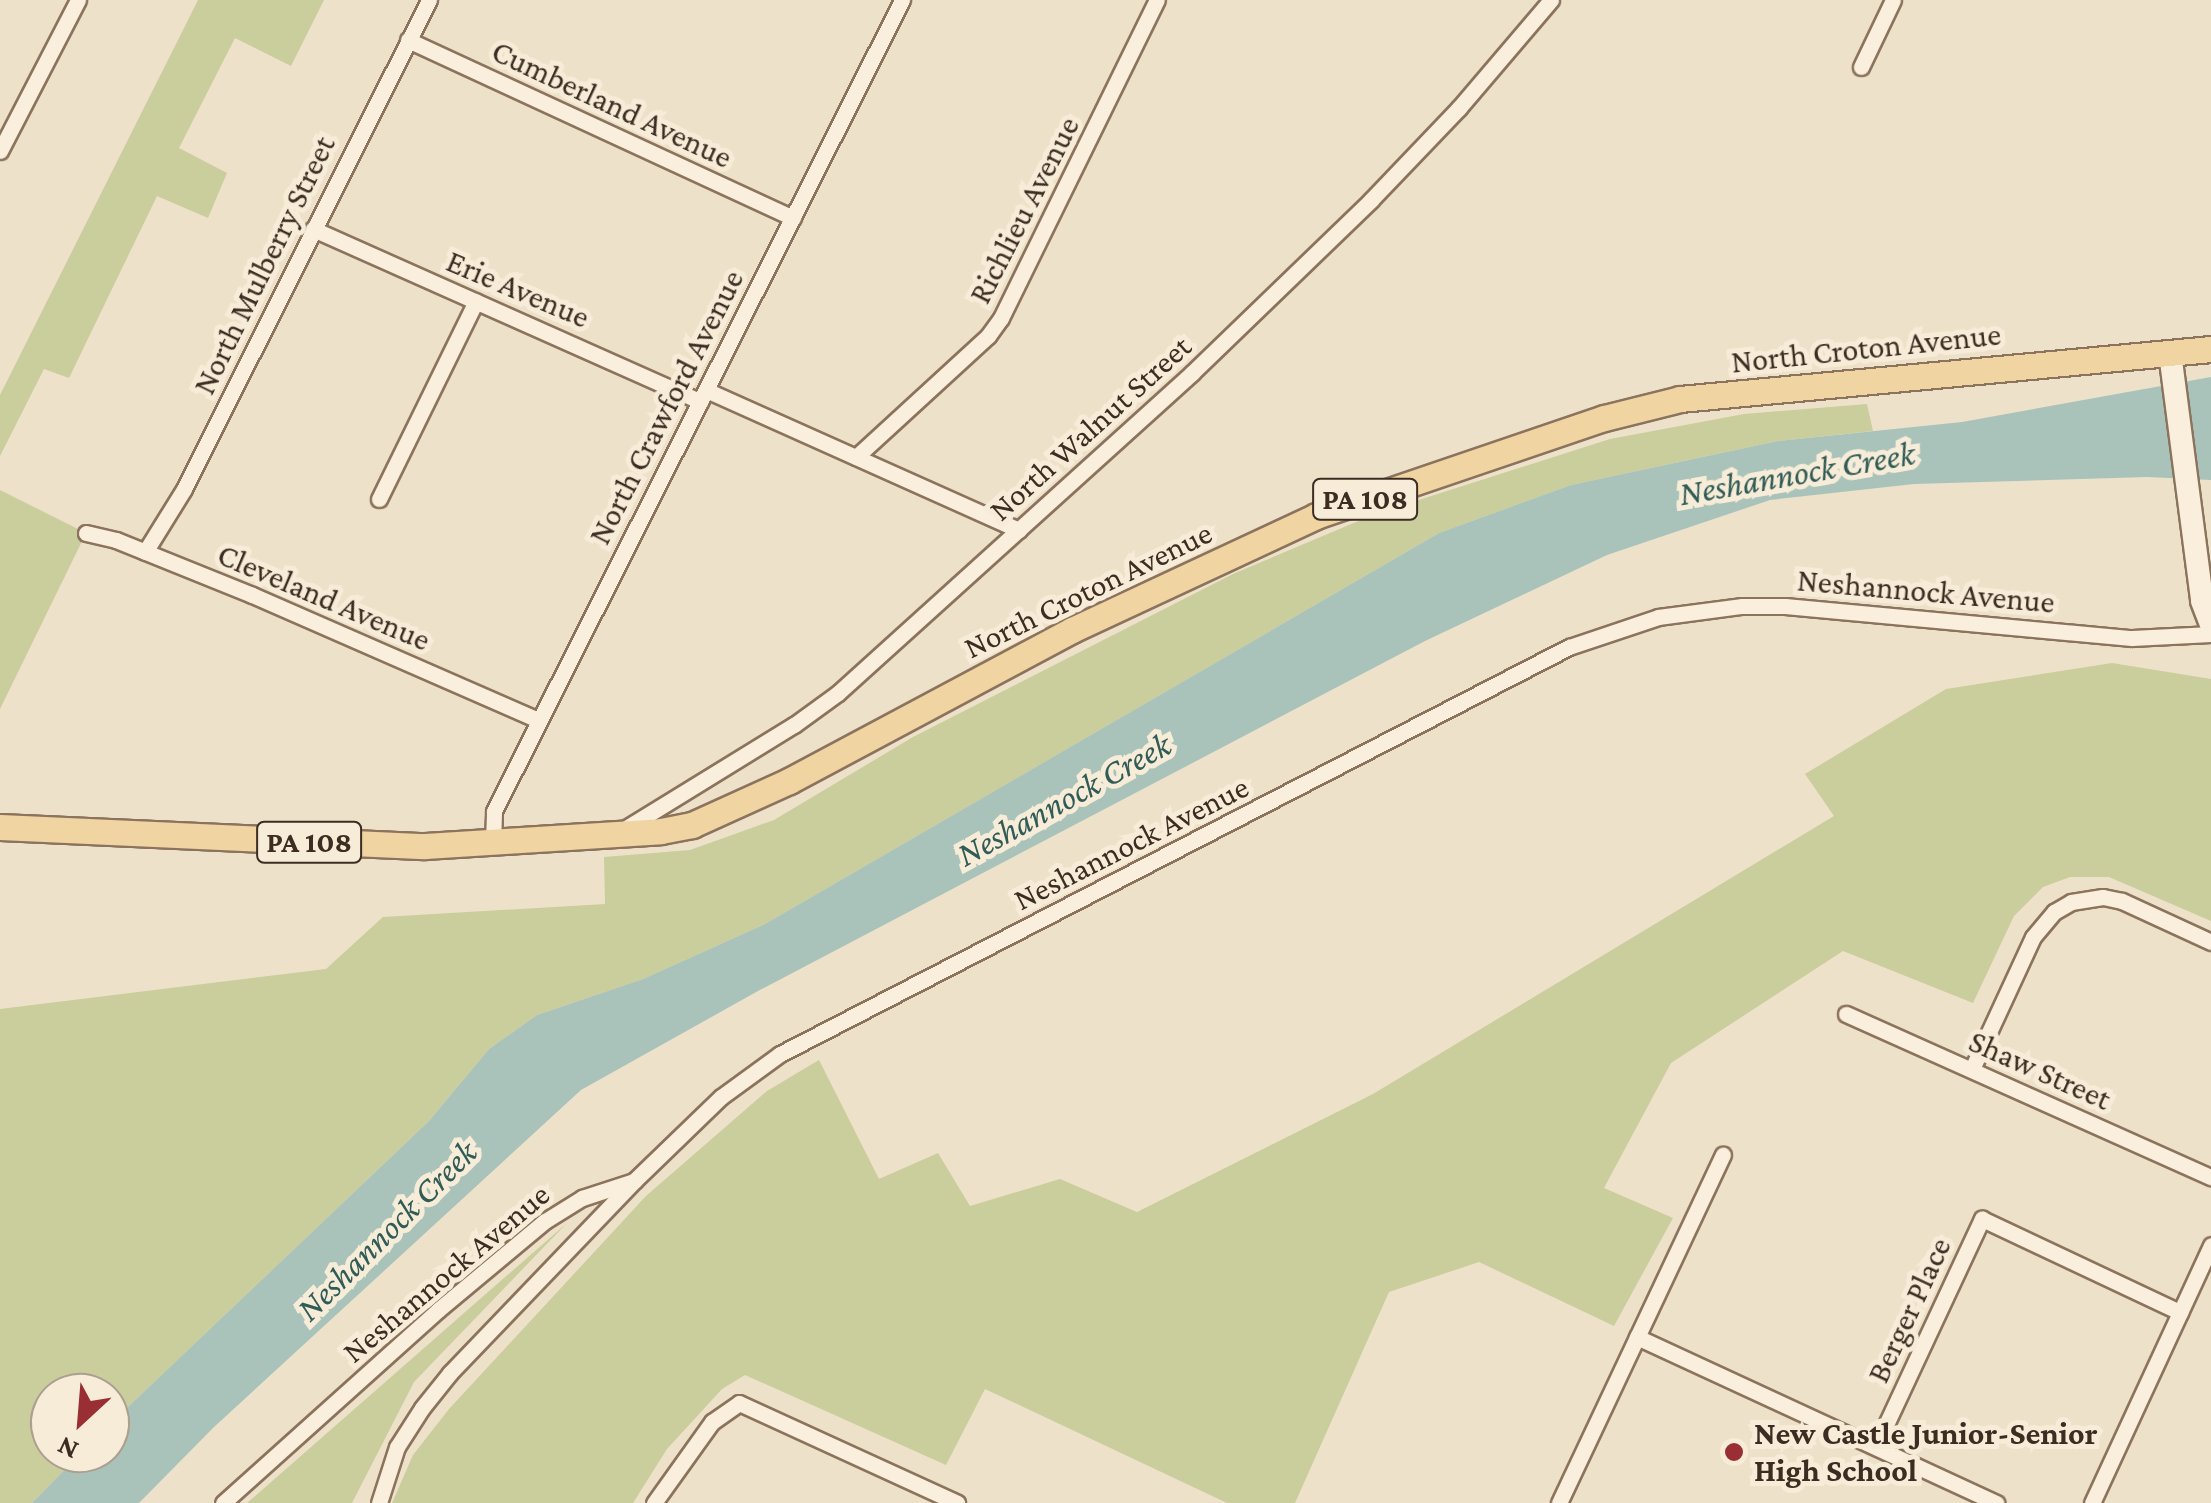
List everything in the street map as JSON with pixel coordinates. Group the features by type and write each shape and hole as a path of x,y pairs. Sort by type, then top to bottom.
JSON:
{"main road":[{"name":"North Croton Avenue","path":"0,827 376,846 662,831 722,814 1072,630 1316,516 1604,418 1680,399 2172,366 2211,348"}],"street":[{"path":"0,152 78,0"},
{"name":"North Mulberry Street","path":"145,552 184,489 428,0"},
{"name":"North Crawford Avenue","path":"493,842 494,810 902,0"},
{"name":"Richlieu Avenue","path":"856,458 988,336 1001,318 1157,0"},
{"path":"1861,67 1893,0"},
{"name":"North Walnut Street","path":"618,834 822,705 1019,530 1192,373 1388,183 1546,1"},
{"name":"Cumberland Avenue","path":"408,40 793,218"},
{"name":"Erie Avenue","path":"313,229 1019,530"},
{"path":"379,500 476,301"},
{"path":"2172,366 2201,597 2211,625"},
{"name":"Cleveland Avenue","path":"86,533 145,552 538,720"},
{"name":"Neshannock Avenue","path":"223,1503 438,1310 546,1221 582,1198 634,1181 721,1097 780,1054 1518,671 1622,627 1712,608 1785,606 2132,638 2211,634"},
{"path":"1972,1069 2033,937 2054,912 2071,902 2103,898 2122,901 2211,942"},
{"name":"Shaw Street","path":"1846,1014 2211,1177"},
{"path":"1559,1503 1723,1155"},
{"path":"379,1503 398,1447 431,1396 634,1181"},
{"name":"Berger Place","path":"1876,1446 1982,1219 2180,1312"},
{"path":"2092,1503 2211,1245"},
{"path":"1637,1337 1997,1503"},
{"path":"654,1503 712,1422 739,1403 957,1503"}],"green space":[{"path":"198,0 324,0 291,66 235,38 179,148 227,173 208,218 157,196 69,378 44,369 0,456 0,395"},
{"path":"1867,404 1873,431 1778,441 1571,485 1439,533 765,924 643,979 537,1015 489,1049 429,1121 130,1405 130,1373 30,1373 30,1473 61,1473 32,1503 0,1503 0,1009 326,969 383,917 605,904 604,857 690,850 774,820 913,737 1233,574 1375,514 1610,439 1744,414"},
{"path":"0,490 86,533 0,709"},
{"path":"2112,663 2211,679 2211,921 2109,877 2070,877 2043,887 2014,916 1973,1003 1843,951 1671,1063 1604,1188 1673,1218 1614,1326 1479,1262 1389,1292 1295,1503 1227,1503 985,1389 946,1465 745,1375 722,1389 667,1449 633,1503 392,1503 413,1455 449,1409 646,1196 767,1091 819,1060 879,1179 938,1153 970,1206 1060,1179 1137,1212 1373,1094 1834,816 1805,774 1946,689"},
{"path":"567,1223 414,1382 352,1503 247,1503"}],"water":[{"name":"Neshannock Creek","path":"2211,377 2211,480 2147,477 1914,484 1770,500 1607,555 1425,641 758,991 581,1090 213,1428 139,1503 32,1503 61,1473 130,1473 130,1405 429,1121 489,1049 537,1015 643,979 765,924 1439,533 1571,485 1778,441 1962,422"}],"place":[{"name":"New Castle Junior-Senior High School","path":"1734,1452"}]}
